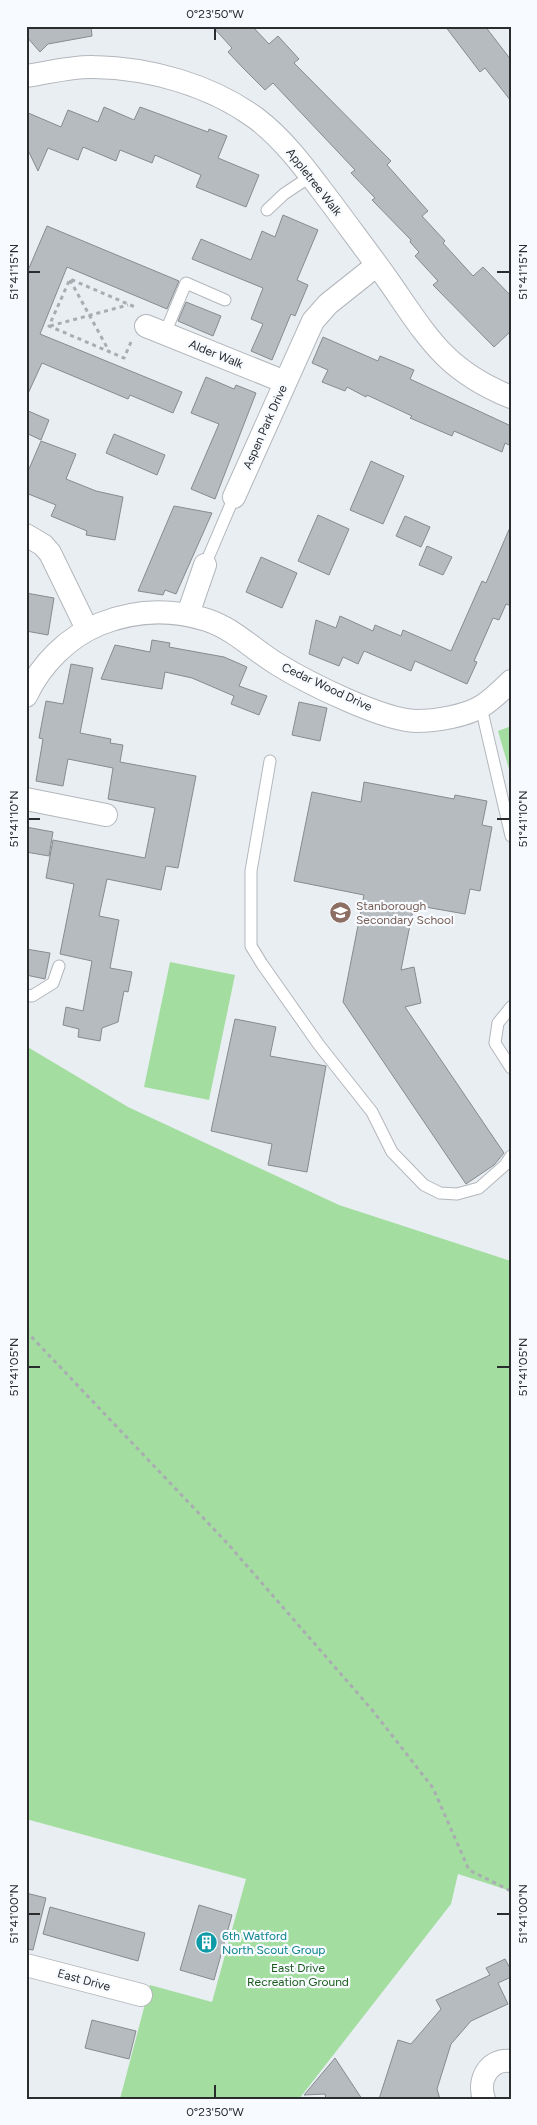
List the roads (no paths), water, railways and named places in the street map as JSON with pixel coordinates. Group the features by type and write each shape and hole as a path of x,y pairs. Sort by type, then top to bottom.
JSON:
{"street":[{"name":"Appletree Walk","path":"26,76 92,67 127,70 178,80 210,93 257,120 291,151 311,176 431,341 470,378 511,397"},
{"name":"Aspen Park Drive","path":"234,498 302,339 312,320 328,304 377,265"},
{"name":"Alder Walk","path":"153,330 285,382"},
{"path":"26,535 43,545 50,553 87,630"},
{"name":"Aspen Park Drive","path":"188,614 206,565"},
{"name":"Cedar Wood Drive","path":"26,696 32,684 56,652 87,630 110,620 136,614 161,612 188,614 209,620 226,629 294,674 344,698 397,718 417,721 438,718 481,707 511,681"},
{"path":"26,799 106,816"},
{"name":"East Drive","path":"26,1965 141,1995"},
{"path":"484,2099 481,2091 484,2075 497,2063 511,2061"}],"lane":[{"path":"267,210 284,194 311,176"},
{"path":"153,330 186,284 225,300"},
{"name":"Aspen Park Drive","path":"206,565 234,498"},
{"path":"481,707 511,836"},
{"path":"270,762 251,871 251,946 258,958 319,1045 372,1112 392,1152 424,1185 440,1193 457,1194 479,1188 511,1156"},
{"path":"26,995 32,996 53,983 58,966"},
{"path":"511,1008 498,1023 495,1043 511,1068"}],"place":[{"name":"Stanborough Secondary School","path":"340,913"},
{"name":"6th Watford North Scout Group","path":"206,1943"}],"park label":[{"name":"East Drive Recreation Ground","path":"298,1975"}]}
